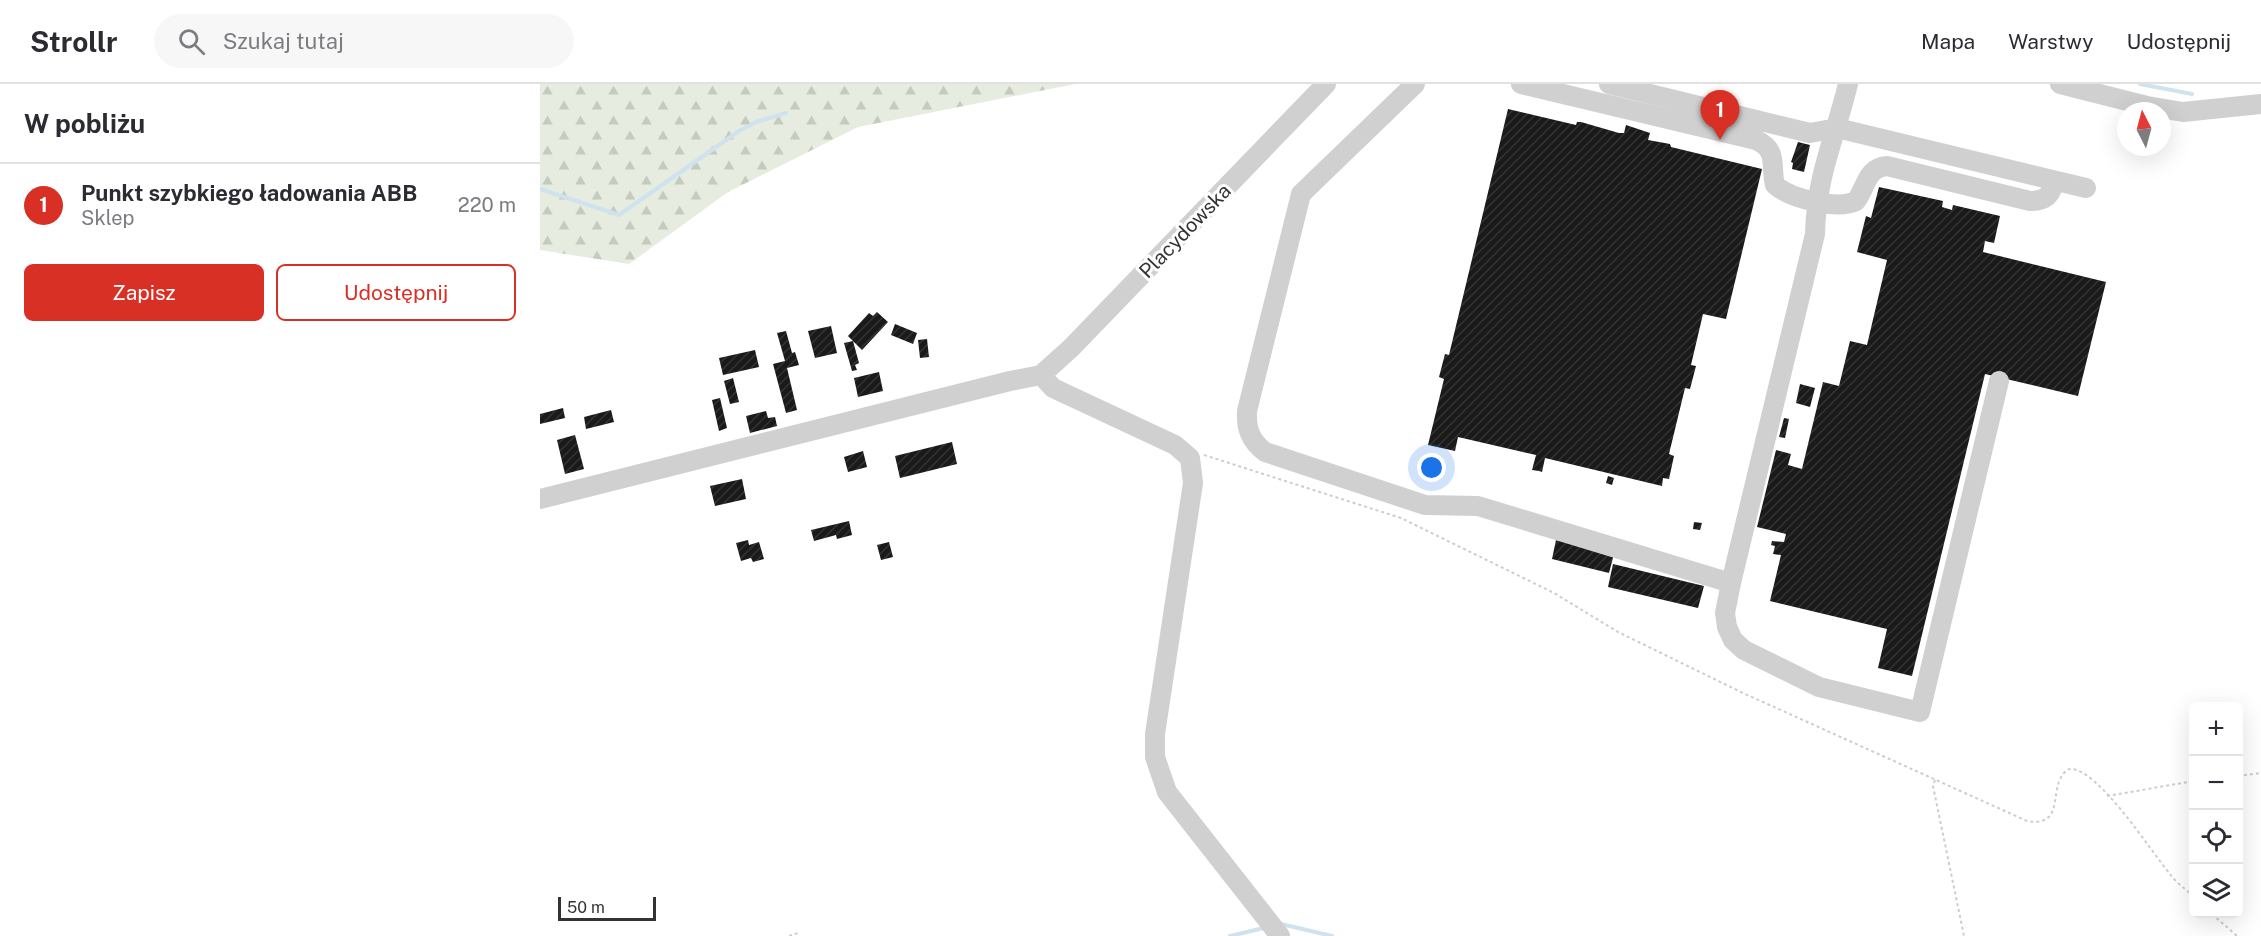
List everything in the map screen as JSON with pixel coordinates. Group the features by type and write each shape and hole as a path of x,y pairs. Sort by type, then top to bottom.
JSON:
{"street":[{"name":"Placydowska","path":"1041,375 1071,348 1326,84"},
{"path":"1415,84 1301,194 1247,411 1249,434 1255,444 1265,452 1425,505 1478,506 1731,583"},
{"path":"1521,84 1633,100 1810,133 1831,129 2086,188"},
{"path":"1609,84 1633,100 1766,144 1773,155 1775,185 1783,192 1838,206 1856,201 1871,172 1877,167 1887,166 2030,201 2046,198 2052,192 2053,180"},
{"path":"1835,84 1828,149 1816,200 1815,234 1725,613 1727,627 1733,639 1744,650 1819,687 1920,712 1998,381"},
{"path":"1831,129 1848,84"},
{"path":"2060,84 2173,111 2261,104"},
{"path":"540,500 1041,375 1053,388 1175,445 1190,458 1193,483 1155,734 1155,757 1167,792 1180,811 1253,898 1280,936"}],"path":[{"path":"1190,458 1206,454 1401,519 1554,593 1618,632 1723,683 2027,822 2035,823 2050,816 2060,777 2069,769 2084,772 2149,844 2170,875 2189,893"},
{"path":"2243,775 2261,773"},
{"path":"1935,780 1933,786 1964,936"},
{"path":"2107,796 2189,782"},
{"path":"2217,918 2237,936"},
{"path":"789,936 798,933"}],"green space":[{"path":"540,84 1075,84 858,127 728,192 629,264 540,250"}],"building":[{"path":"1508,109 1576,125 1577,122 1581,122 1619,133 1624,133 1626,125 1650,133 1648,140 1762,169 1726,319 1703,314 1691,365 1696,366 1690,389 1685,388 1669,454 1674,456 1669,479 1663,478 1662,486 1545,458 1542,472 1532,470 1536,455 1458,437 1455,451 1428,445 1444,379 1439,377 1445,354 1449,355"},
{"path":"1798,142 1810,145 1804,172 1792,169 1793,163 1791,162"},
{"path":"1879,187 1943,201 1942,207 1952,210 1953,205 2000,216 1994,243 1985,241 1983,252 2106,282 2078,396 1985,374 1912,676 1878,668 1887,629 1770,601 1781,555 1773,554 1775,546 1771,545 1772,541 1784,542 1786,534 1757,527 1776,450 1791,454 1788,465 1802,469 1823,382 1839,386 1850,341 1867,345 1887,260 1857,252 1866,216 1871,218"},
{"path":"877,312 888,322 862,350 848,336 869,313 873,316"},
{"path":"895,324 917,333 913,344 891,335"},
{"path":"831,326 837,353 815,358 808,331"},
{"path":"786,331 792,353 795,352 799,365 787,368 797,410 786,413 773,364 785,361 777,333"},
{"path":"927,339 929,357 920,358 918,340"},
{"path":"853,341 859,363 855,365 857,370 852,371 844,343"},
{"path":"755,350 759,367 723,375 719,358"},
{"path":"879,372 883,391 858,397 854,378"},
{"path":"733,378 739,402 730,404 724,381"},
{"path":"1800,384 1815,388 1810,407 1796,403"},
{"path":"720,398 727,428 719,431 712,400"},
{"path":"563,408 565,418 540,424 540,414"},
{"path":"611,410 614,422 586,429 584,417"},
{"path":"766,411 768,418 775,417 777,426 750,433 746,416"},
{"path":"1784,418 1789,419 1785,438 1779,437"},
{"path":"575,435 584,469 565,474 557,440"},
{"path":"952,442 957,464 900,478 895,456"},
{"path":"863,451 867,467 848,472 844,457"},
{"path":"1608,476 1614,478 1612,485 1606,483"},
{"path":"742,479 746,499 715,506 710,486"},
{"path":"849,521 852,535 837,539 836,535 814,541 811,530"},
{"path":"1694,522 1702,523 1700,530 1693,529"},
{"path":"748,540 749,545 759,542 764,559 753,562 751,558 741,561 736,543"},
{"path":"1556,540 1614,554 1609,573 1552,559"},
{"path":"889,542 893,557 881,560 877,545"},
{"path":"1613,564 1704,586 1698,608 1608,587"}],"waterway":[{"path":"2140,84 2192,94"},
{"path":"540,189 619,215 739,131 756,122 786,113"},
{"path":"1281,924 1332,936"},
{"path":"1230,936 1264,928"}],"place":[{"name":"Punkt szybkiego ładowania ABB","path":"1720,140"}]}
